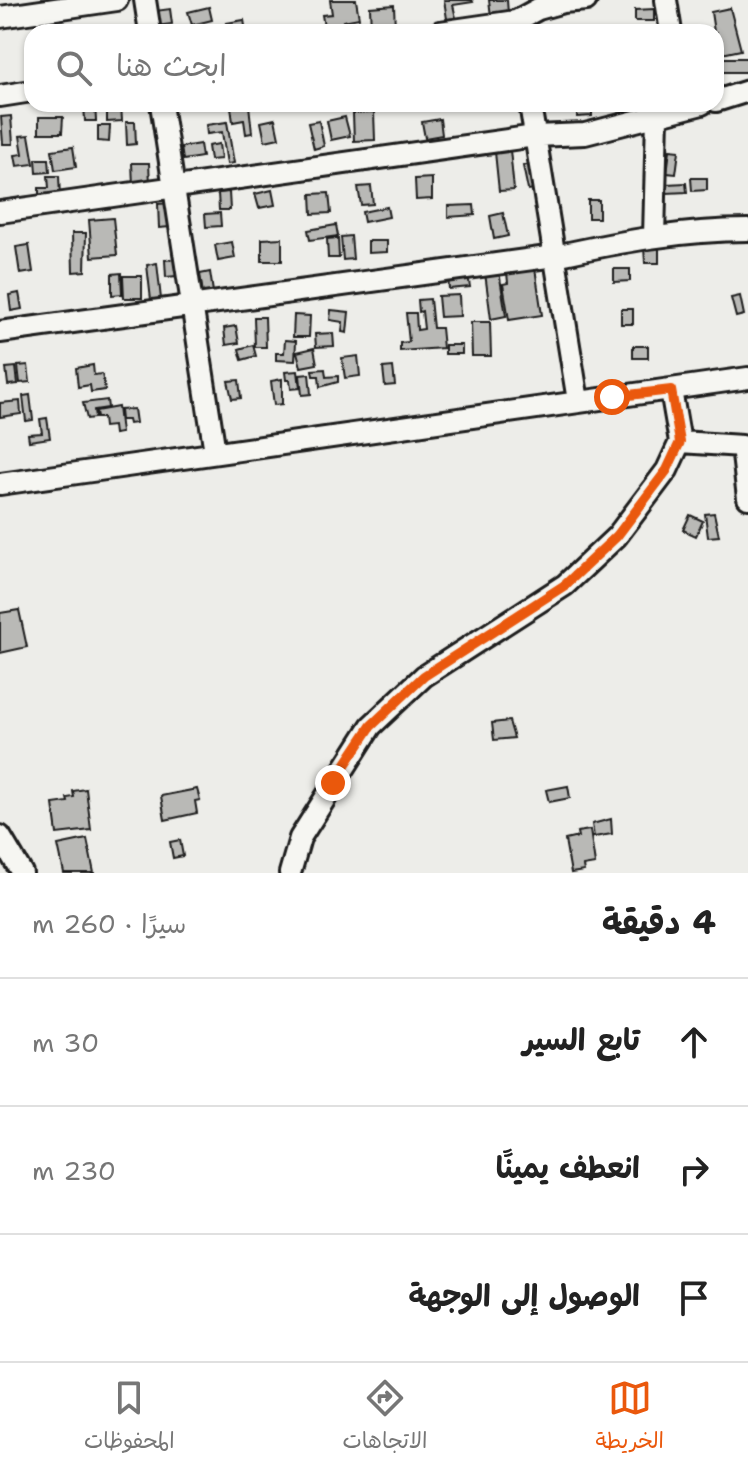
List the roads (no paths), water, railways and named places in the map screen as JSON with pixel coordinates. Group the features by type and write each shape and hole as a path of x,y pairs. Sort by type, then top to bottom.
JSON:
{"street":[{"path":"0,17 117,0"},
{"path":"145,0 149,24"},
{"path":"512,0 516,24"},
{"path":"520,24 538,9 586,0"},
{"path":"666,0 670,24"},
{"path":"724,98 748,91"},
{"path":"0,96 24,92"},
{"path":"162,112 215,452"},
{"path":"531,112 578,401"},
{"path":"0,212 535,136 585,134 669,112"},
{"path":"654,237 657,116"},
{"path":"0,332 555,256 654,237 748,230"},
{"path":"0,484 748,378"},
{"path":"290,873 300,838 371,726 424,676 565,585 617,536 667,470 680,442 671,390"},
{"path":"680,442 742,446 748,498"},
{"path":"0,836 22,873"}]}
